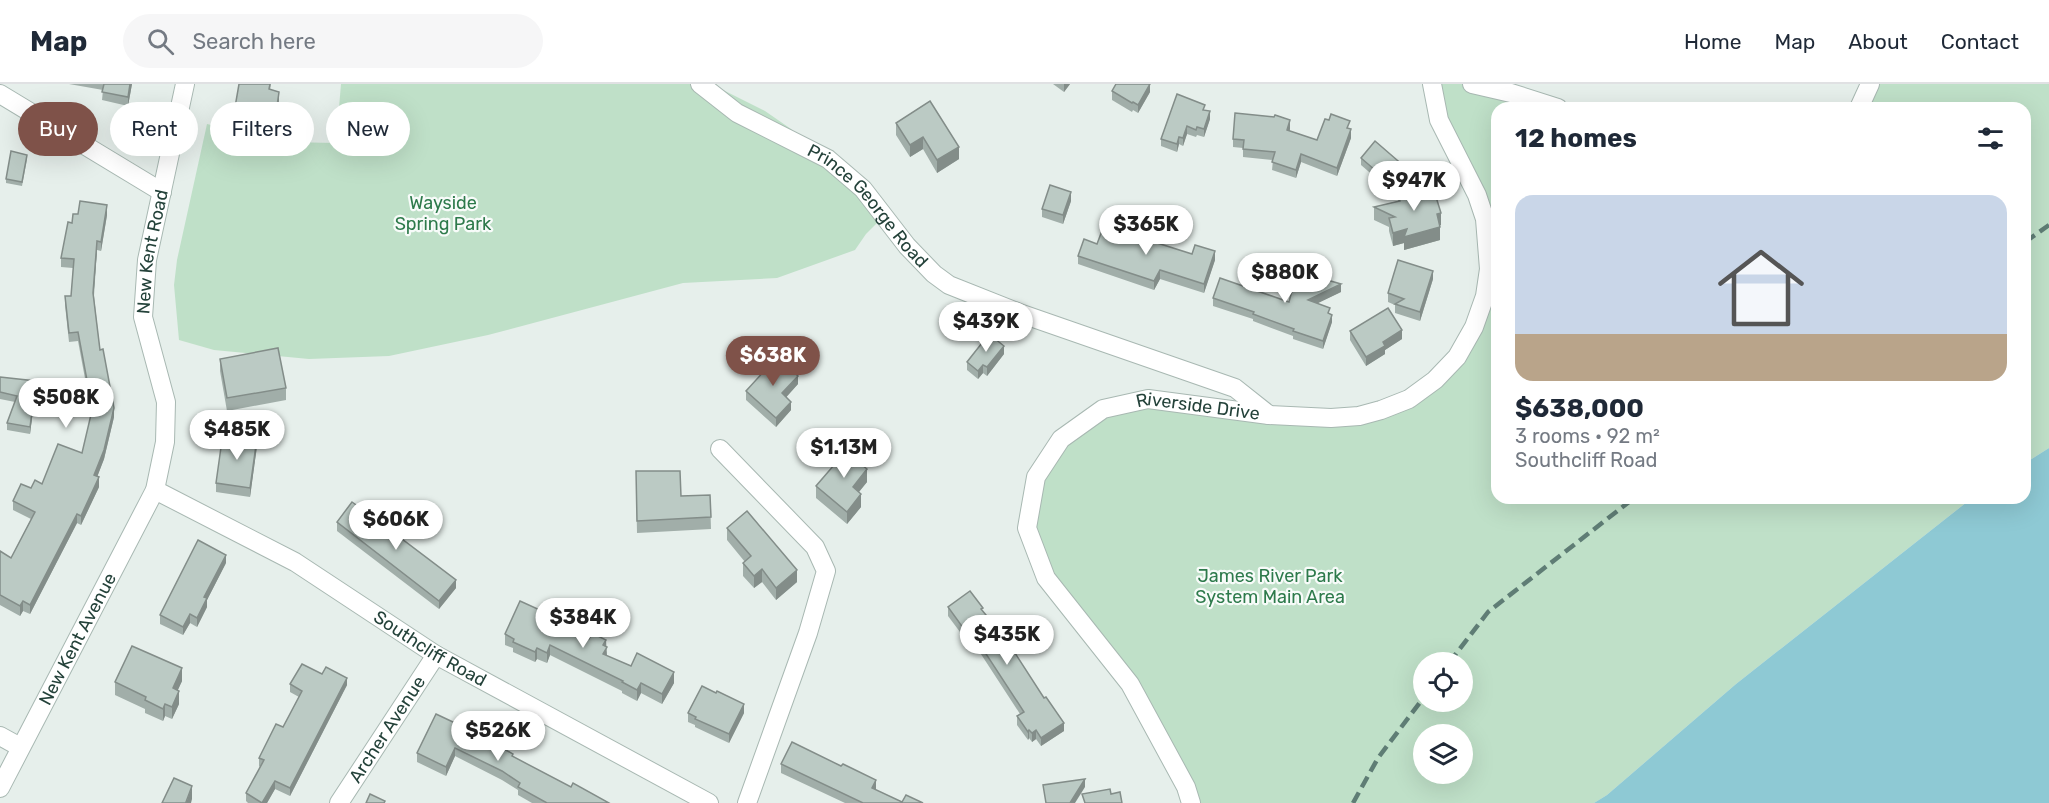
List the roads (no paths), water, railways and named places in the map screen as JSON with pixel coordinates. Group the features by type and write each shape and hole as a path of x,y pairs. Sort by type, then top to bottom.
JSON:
{"street":[{"name":"New Kent Road","path":"155,490 165,442 166,402 143,317 147,260 185,84"},
{"name":"Prince George Road","path":"700,84 737,113 828,159 863,189 907,246 934,274 949,285 1022,314 1235,388 1269,416"},
{"name":"Riverside Drive","path":"1191,803 1186,787 1130,684 1046,578 1027,528 1035,477 1061,439 1103,409 1148,399 1269,416 1315,418 1359,416 1409,399 1435,380 1457,357 1474,327 1485,296 1489,269 1485,219 1477,195 1439,120 1432,84"},
{"path":"1472,84 1539,102"},
{"path":"1862,102 1870,84"},
{"path":"0,94 162,192"},
{"path":"720,449 815,547 826,572 808,633 747,803"},
{"name":"Southcliff Road","path":"155,490 295,562 436,655 709,803"},
{"name":"New Kent Avenue","path":"0,788 155,490"},
{"name":"Archer Avenue","path":"339,803 436,655"},
{"path":"0,736 20,747"}],"water":[{"path":"2049,448 2049,803 1594,803 1607,795 1736,684 1964,504 2031,504 2031,459"}],"railway":[{"path":"2031,238 2049,225"},
{"path":"1457,652 1488,612 1626,504"},
{"path":"1353,803 1378,758 1413,712"}],"park label":[{"name":"Wayside Spring Park","path":"443,213"},
{"name":"James River Park System Main Area","path":"1270,586"}]}
